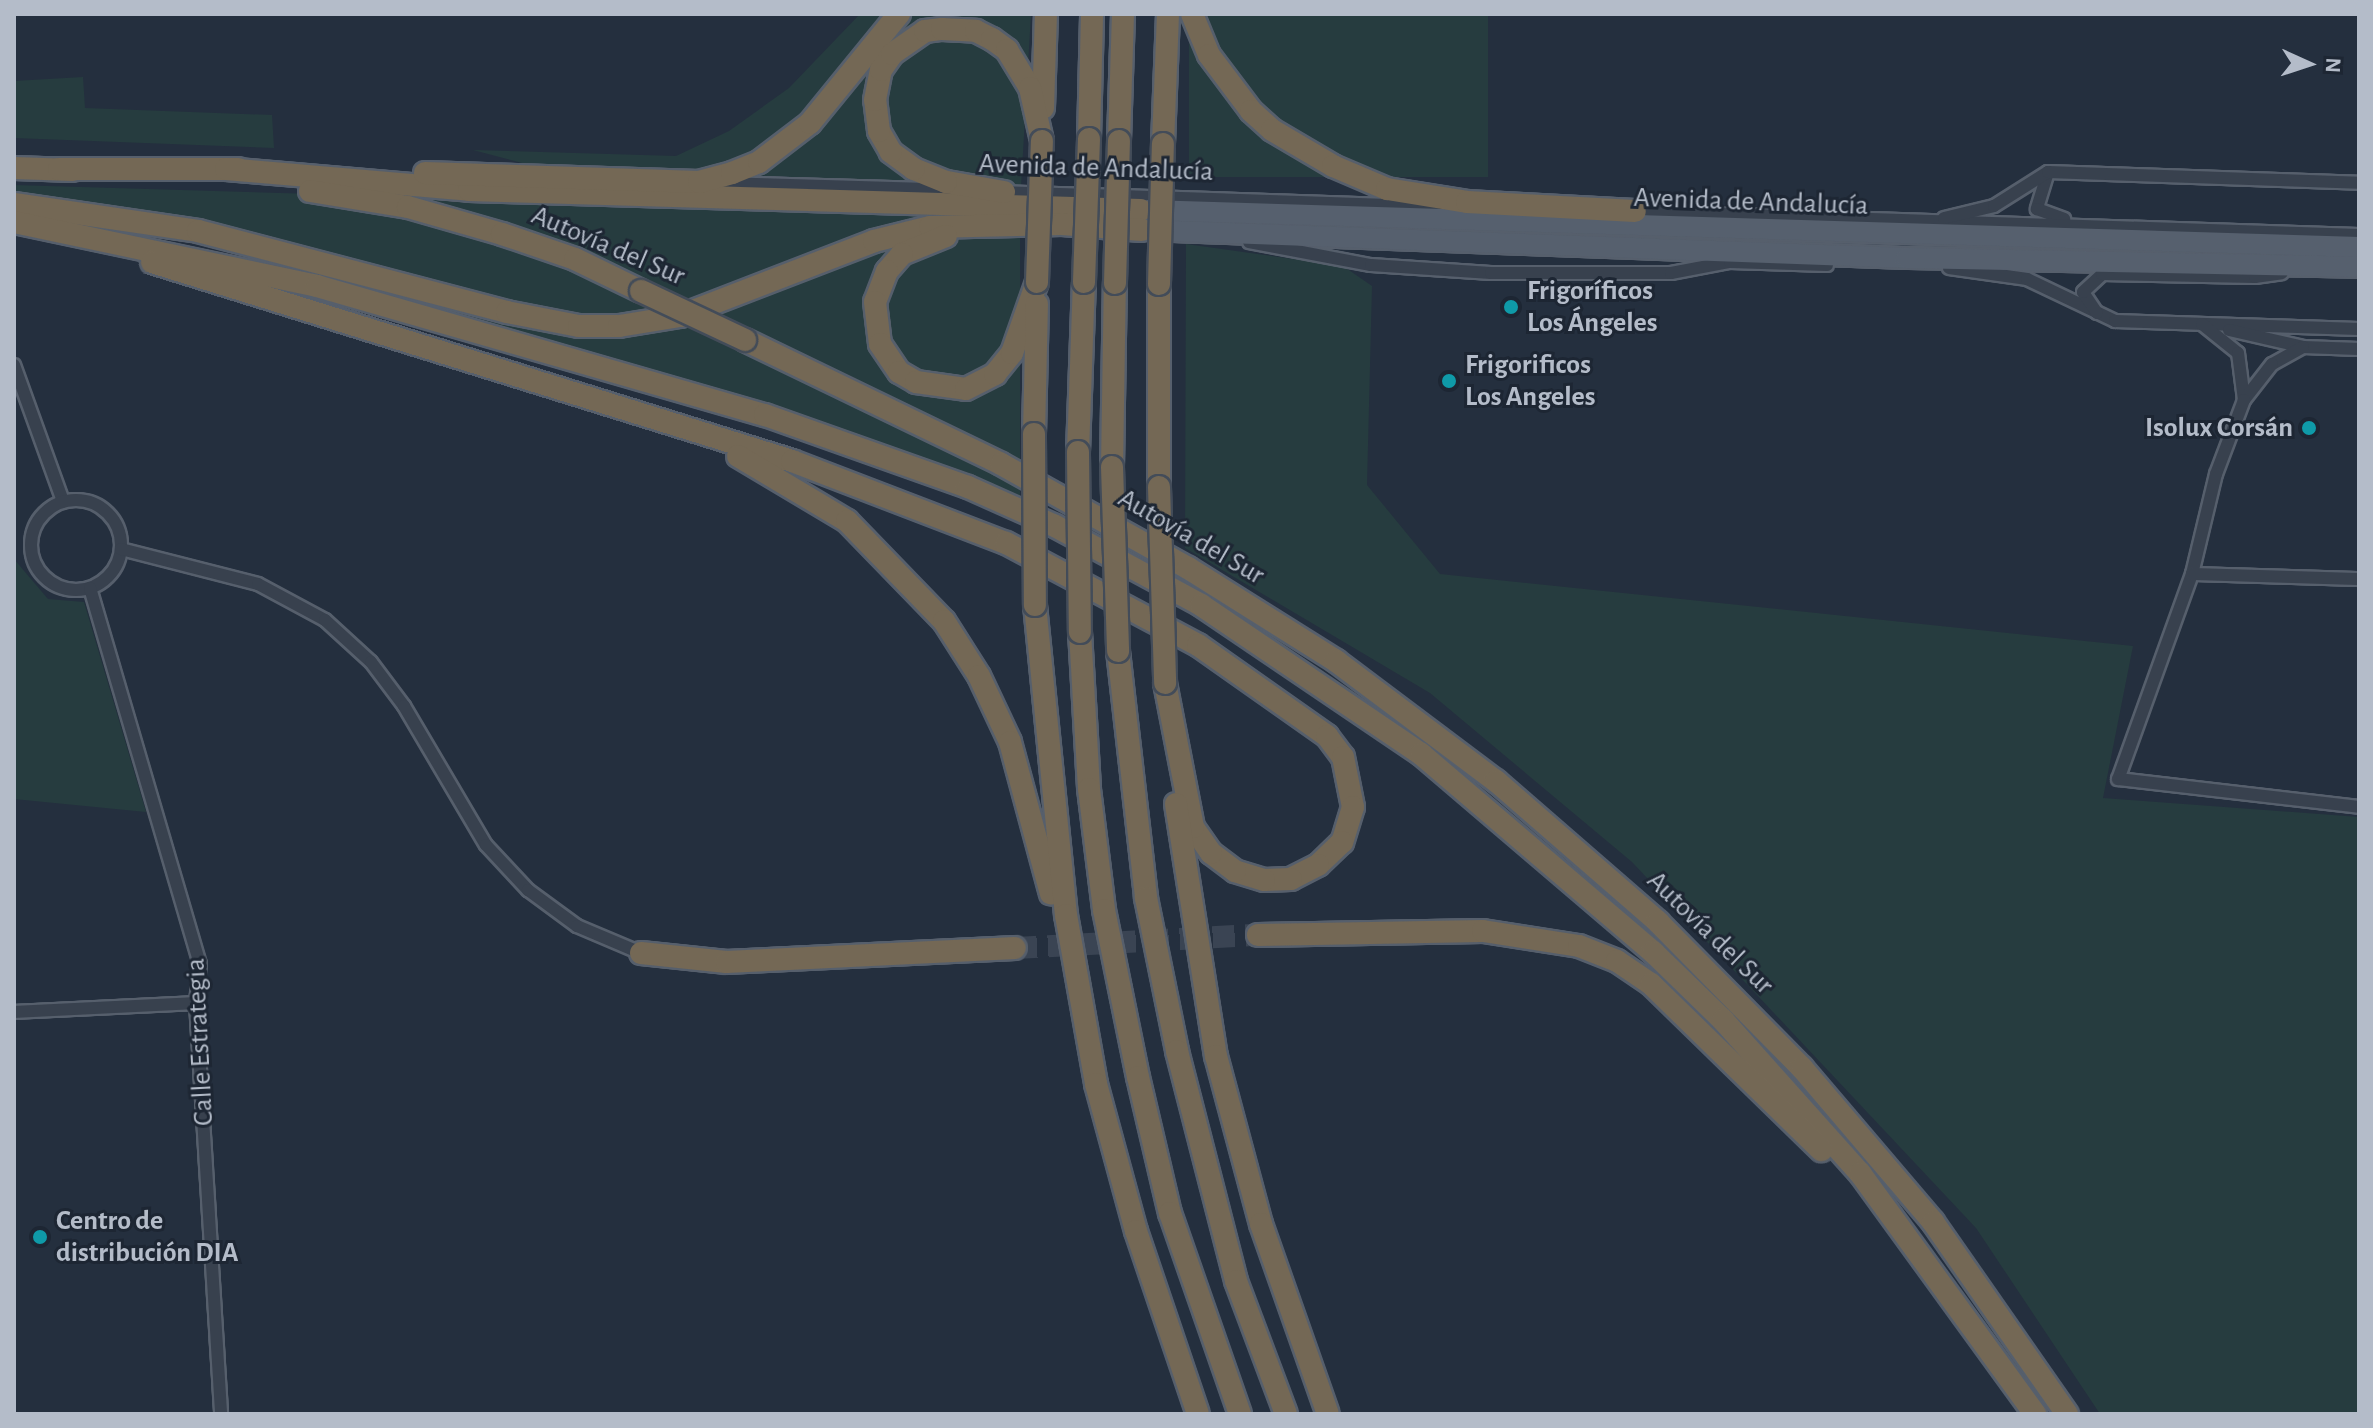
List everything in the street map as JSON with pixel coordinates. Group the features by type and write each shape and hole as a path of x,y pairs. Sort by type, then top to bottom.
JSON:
{"highway":[{"path":"59,169 226,169 699,182 759,162 789,142 827,104 899,14"},
{"path":"1046,14 1034,434 1035,605 1074,965 1096,1084 1136,1231 1198,1414"},
{"path":"1092,14 1078,452 1080,632 1102,895 1138,1077 1170,1213 1197,1304 1240,1414"},
{"path":"1123,14 1112,467 1118,651 1144,884 1177,1051 1236,1281 1286,1414"},
{"path":"1168,14 1159,284 1159,487 1165,683 1187,900 1216,1056 1261,1224 1328,1414"},
{"path":"1192,14 1209,55 1251,111 1272,130 1333,166 1387,189 1467,202 1635,211"},
{"path":"1004,192 946,182 914,169 891,152 879,131 875,100 881,70 892,54 925,31 958,28 992,39 1007,50 1030,88 1042,141"},
{"name":"Autovía del Sur","path":"14,168 59,169 331,193 408,207 575,259 1001,464 1177,561 1336,661 1496,781 1658,922 1802,1068 1933,1222 2067,1414"},
{"path":"226,169 469,190 1142,220"},
{"path":"14,204 198,231 507,312 579,326 619,326 680,316 874,241 930,227 1142,220"},
{"path":"1037,282 1012,353 982,384 966,389 916,382 899,372 880,344 875,325 879,287 902,254 924,243 966,233 1142,220"},
{"name":"Autovía del Sur","path":"14,222 317,286 765,415 968,487 1141,571 1255,639 1410,746 1579,883 1723,1020 1860,1173 2035,1414"},
{"path":"14,233 213,278 792,461 1006,543 1198,645 1304,715 1343,757 1351,781 1353,807 1342,842 1318,865 1291,879 1264,880 1235,871 1211,853 1193,827 1165,683"},
{"path":"653,418 763,467 847,521 944,621 979,676 1010,742 1074,965"},
{"path":"1258,935 1483,931 1579,946 1617,961 1651,984 1792,1120 1931,1268"},
{"path":"641,953 727,962 1015,948"}],"main road":[{"name":"Avenida de Andalucía","path":"1142,220 1199,232 1906,258 2359,267"},
{"name":"Avenida de Andalucía","path":"1142,220 2359,247"}],"street":[{"path":"2048,172 2037,209 2050,218 2126,227 2359,235"},
{"path":"1930,222 1994,206 2048,172 2359,183"},
{"name":"Avenida de Andalucía","path":"699,182 2126,227"},
{"path":"1199,232 1371,265 1491,273 1671,273 1789,254"},
{"path":"1906,258 2027,279 2115,321 2359,329"},
{"path":"1730,262 1960,269"},
{"path":"2099,316 2083,292 2102,274 2255,277 2320,266"},
{"path":"2202,324 2303,347 2359,349"},
{"path":"2202,324 2238,353 2244,400"},
{"path":"2303,347 2272,364 2244,400 2216,474 2192,574 2118,779 2359,807"},
{"path":"14,365 63,501"},
{"path":"63,501 81,501 109,514 121,549 106,580 90,588 61,587 44,578 30,541 38,519 63,501"},
{"path":"14,541 30,541"},
{"path":"121,549 258,584 325,620 379,673 486,845 528,890 577,926 641,953"},
{"path":"2192,574 2359,579"},
{"name":"Calle Estrategia","path":"90,588 200,964 196,1003 221,1414"},
{"path":"14,1012 196,1003"}],"green space":[{"path":"860,14 1031,14 1021,187 602,169 522,163 473,150 676,156 729,131 789,88"},
{"path":"1189,14 1488,14 1488,177 1189,177"},
{"path":"83,77 85,108 272,115 274,148 14,138 14,81"},
{"path":"14,185 1020,215 1020,502 684,380 471,320 198,222 14,191"},
{"path":"1186,244 1343,266 1372,286 1367,485 1440,574 2133,646 2103,798 2359,817 2359,1414 2100,1414 1976,1228 1632,862 1430,693 1185,548"},
{"path":"14,559 48,599 84,602 146,812 14,799"}],"tunnel":[{"path":"1015,948 1258,935"}],"place":[{"name":"Frigoríficos Los Ángeles","path":"1511,307"},
{"name":"Frigorificos Los Angeles","path":"1449,381"},
{"name":"Isolux Corsán","path":"2309,428"},
{"name":"Centro de distribución DIA","path":"40,1237"}]}
